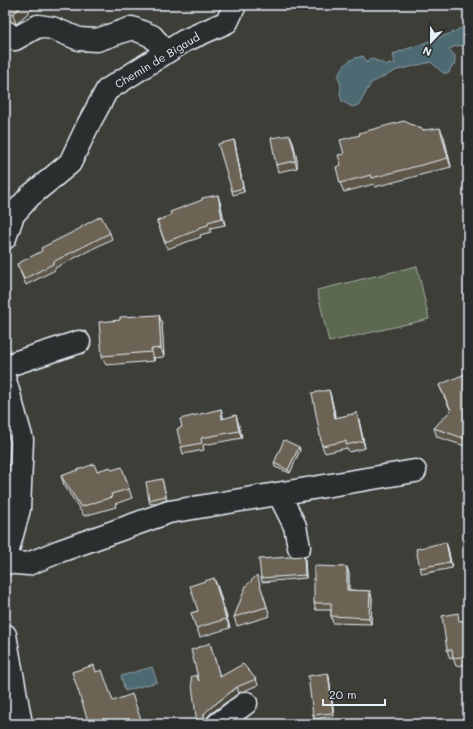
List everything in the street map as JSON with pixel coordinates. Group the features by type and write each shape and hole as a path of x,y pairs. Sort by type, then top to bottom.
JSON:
{"street":[{"name":"Chemin de Bigaud","path":"5,238 13,214 30,196 70,163 107,90 184,41 227,22 235,5"},
{"path":"5,30 15,39 38,26 52,28 79,39 98,40 132,28 152,36 166,52"},
{"path":"5,366 79,342"},
{"path":"5,380 22,440 19,509 5,562 28,564 67,548 169,512 415,471"},
{"path":"279,494 294,526 299,547"},
{"path":"5,635 21,724"},
{"path":"218,724 246,703"}],"green space":[{"path":"417,266 429,319 329,342 317,290"}],"water":[{"path":"461,28 468,29 468,45 456,46 449,49 455,56 455,64 451,67 449,73 443,73 431,62 397,70 371,83 359,105 352,107 342,101 340,94 341,86 338,76 350,60 363,56 367,63 370,58 387,65 395,63 393,54 452,33"},
{"path":"152,667 157,682 125,691 121,676"}],"building":[{"path":"5,5 23,5 13,14 5,10"},
{"path":"404,121 424,130 440,128 448,158 372,178 371,175 340,183 336,167 341,165 338,155 344,154 340,140 360,135 359,133"},
{"path":"290,135 295,161 276,165 271,138"},
{"path":"234,140 243,188 232,191 218,144"},
{"path":"218,195 222,218 208,222 208,225 198,228 198,230 165,242 157,221 171,215 170,212 202,200 202,198"},
{"path":"101,216 110,233 53,262 53,264 24,279 17,264 42,251 41,248"},
{"path":"159,315 161,348 151,349 151,352 102,356 99,322 120,320 120,317"},
{"path":"465,374 468,381 468,439 434,428 451,410 439,385"},
{"path":"329,390 335,418 357,413 363,441 346,445 346,441 322,446 312,393"},
{"path":"221,409 222,419 236,415 239,431 201,438 202,443 181,447 177,429 182,427 180,419"},
{"path":"284,440 299,447 288,470 274,463"},
{"path":"94,464 97,471 110,467 112,470 122,467 129,489 111,494 112,497 81,507 61,476"},
{"path":"162,479 166,496 149,500 146,482"},
{"path":"446,542 450,562 420,568 416,549"},
{"path":"304,556 305,575 261,578 259,559"},
{"path":"314,566 347,567 347,590 370,591 369,618 331,616 331,603 314,603"},
{"path":"257,575 267,607 234,617 246,586"},
{"path":"214,578 226,619 196,628 191,613 198,611 190,586"},
{"path":"458,613 459,621 468,620 468,656 453,658 452,650 447,650 442,616"},
{"path":"210,643 220,677 243,664 256,679 237,687 204,714 204,724 197,724 191,677 196,675 199,681 191,650"},
{"path":"94,665 96,672 102,670 113,701 132,694 142,723 89,724 72,672"},
{"path":"328,673 333,713 313,715 308,676"}]}
